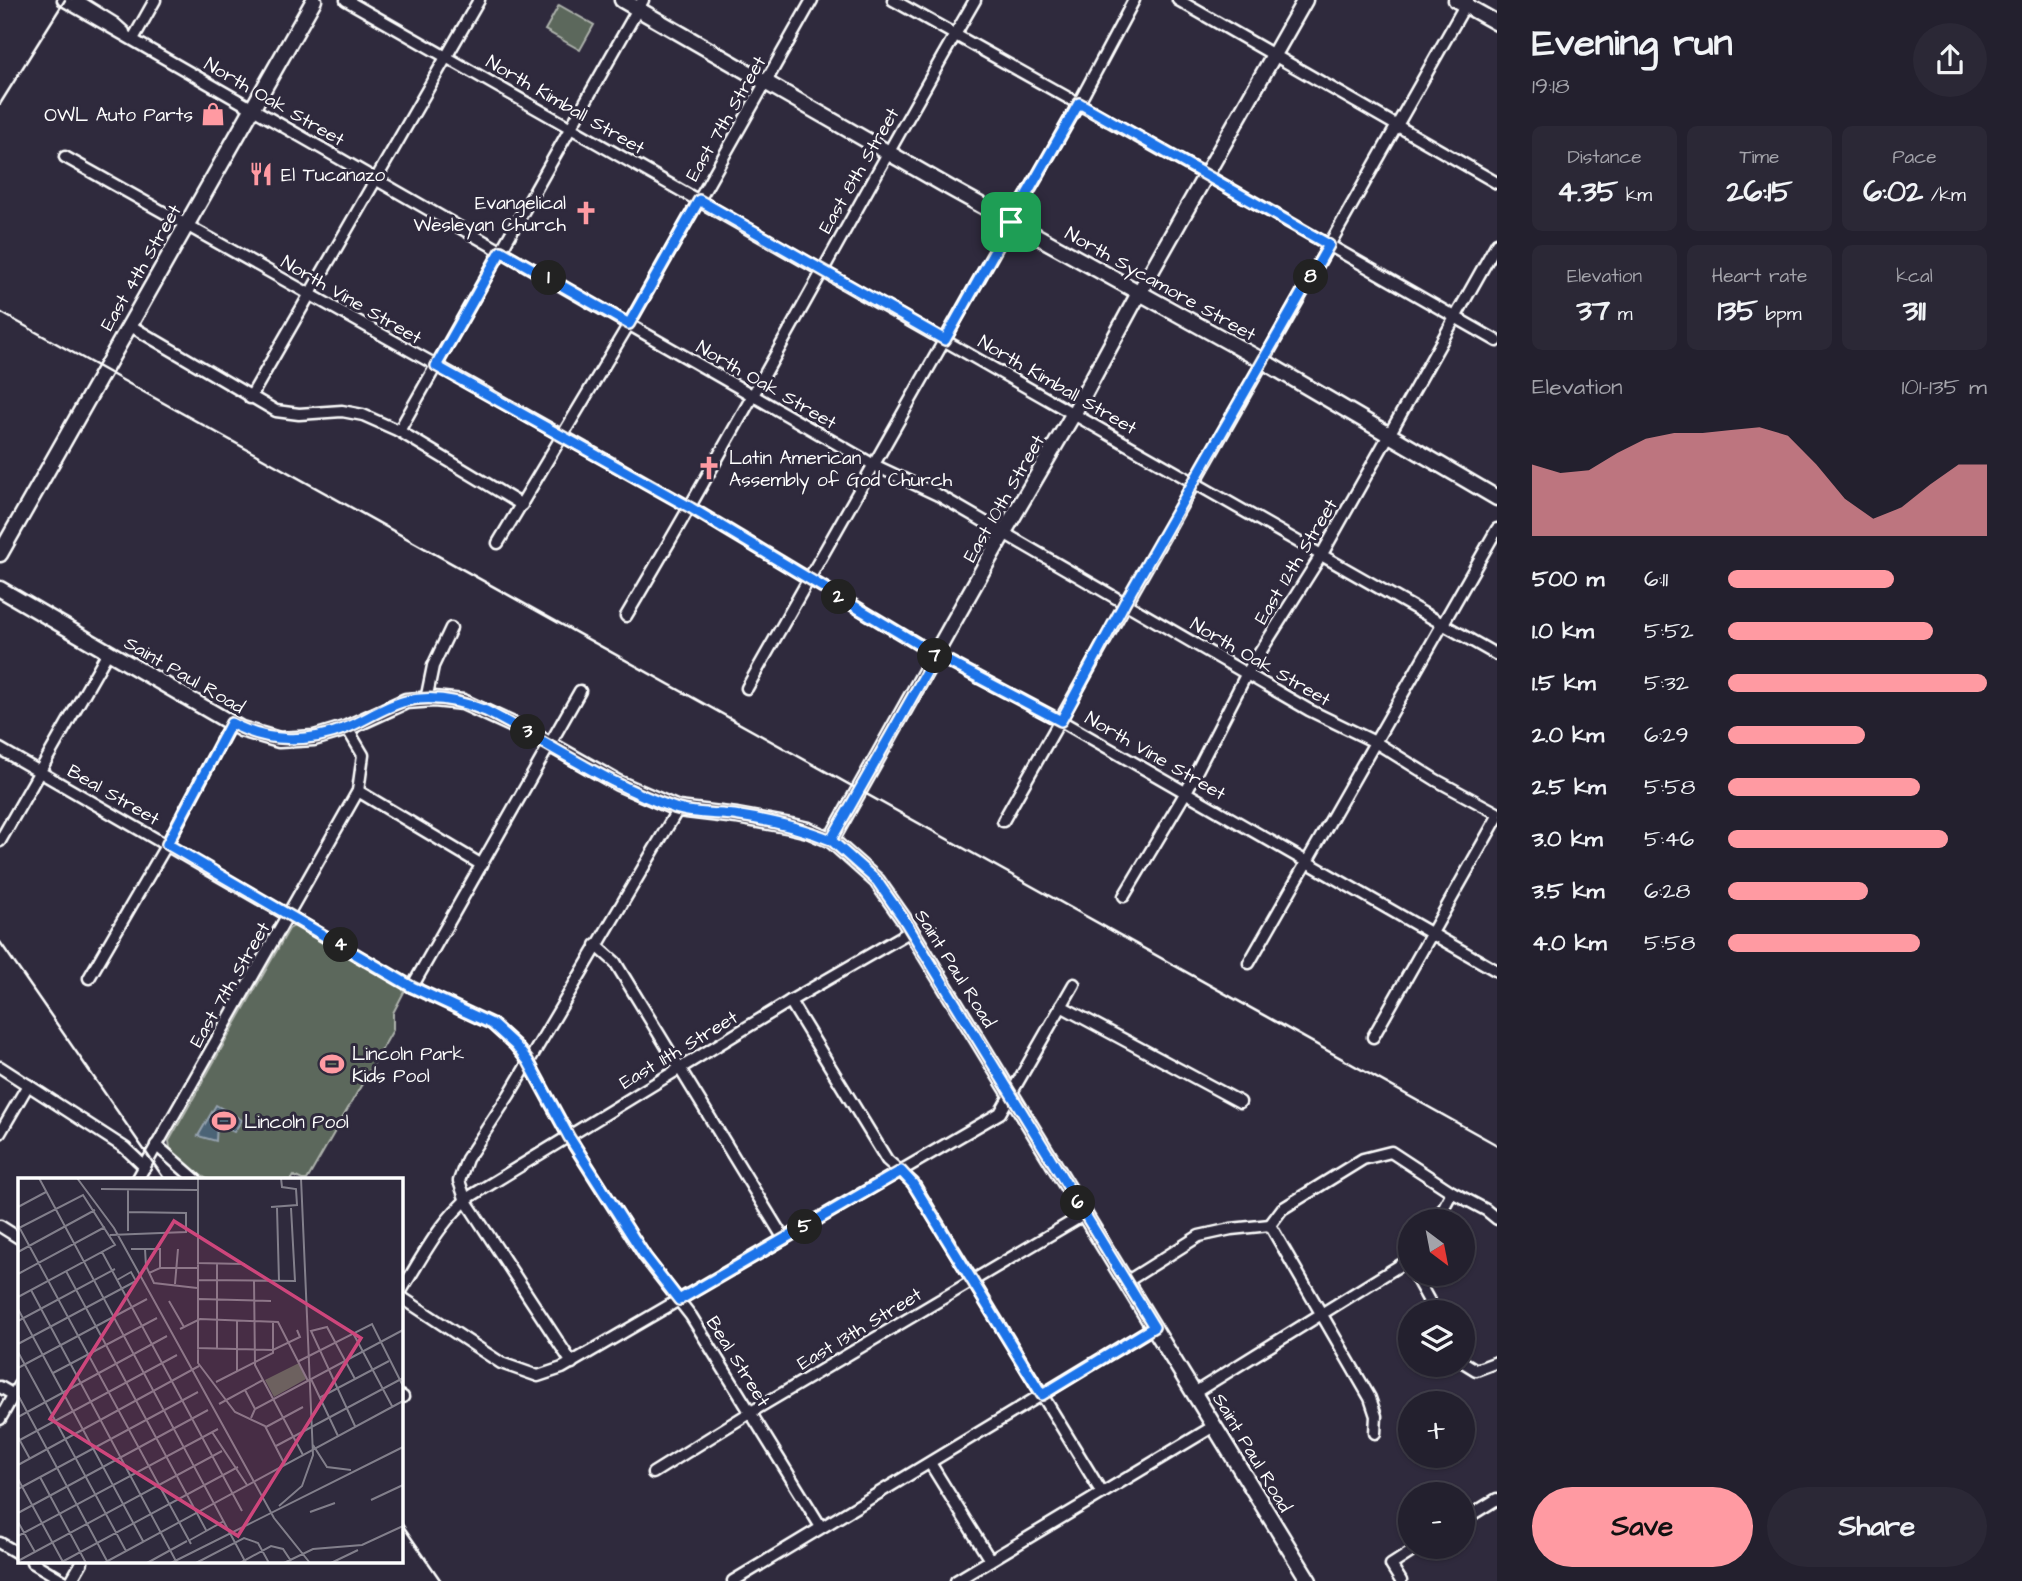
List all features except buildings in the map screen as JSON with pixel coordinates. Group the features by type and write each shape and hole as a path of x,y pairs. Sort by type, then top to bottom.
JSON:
{"main road":[{"name":"East 4th Street","path":"0,554 314,0"},
{"name":"North Sycamore Street","path":"622,0 640,4 888,152 1263,361 1497,498"},
{"name":"East 10th Street","path":"831,840 1305,0"},
{"path":"1463,2 1497,23"},
{"name":"Saint Paul Road","path":"0,589 241,729 279,740 314,738 346,728 406,701 463,702 486,711 618,783 678,809 791,826 831,840 877,881 911,931 1309,1581"}],"street":[{"name":"North Oak Street","path":"63,0 874,465 940,496 1309,710 1375,742 1497,816"},
{"name":"North Oak Street","path":"77,0 114,23 132,39"},
{"path":"132,39 155,0"},
{"name":"North Kimball Street","path":"346,0 1497,655"},
{"path":"250,398 479,0"},
{"name":"East 7th Street","path":"498,543 629,324 812,0"},
{"path":"892,0 1497,341"},
{"name":"East 8th Street","path":"626,616 691,508 975,0"},
{"path":"747,688 1079,103 1134,0"},
{"path":"1178,0 1497,183"},
{"path":"1003,821 1397,125 1463,2"},
{"path":"399,431 640,4"},
{"name":"North Vine Street","path":"65,157 691,508 936,655 1061,721 1497,971"},
{"name":"East 12th Street","path":"1124,896 1186,792 1247,673 1322,554 1497,243"},
{"path":"128,325 276,411 309,414 342,411 363,415 399,431 522,505"},
{"path":"1250,963 1497,529"},
{"path":"426,700 433,666 451,628"},
{"path":"0,841 108,652"},
{"path":"412,987 580,691"},
{"path":"89,978 167,844 231,723"},
{"name":"East 7th Street","path":"138,1178 358,791 363,755 346,728"},
{"name":"Beal Street","path":"0,749 412,987 492,1024 515,1045 528,1061 569,1137 645,1256 691,1316 821,1527"},
{"path":"358,791 481,865"},
{"path":"572,1363 466,1200 459,1181 467,1158 678,809"},
{"path":"1373,1037 1497,816"},
{"name":"East 11th Street","path":"402,1289 438,1232 466,1200 911,931"},
{"path":"596,945 615,962 784,1239"},
{"path":"402,1298 501,1363 538,1376 572,1363 1000,1113 1073,984"},
{"path":"790,1002 887,1160 913,1184 1101,1493"},
{"path":"1061,1006 1240,1101"},
{"path":"0,1067 125,1148 145,1167"},
{"path":"0,1133 28,1085"},
{"path":"156,1145 194,1178"},
{"path":"1126,1282 1199,1236 1270,1225 1282,1209 1363,1159 1391,1152 1497,1219"},
{"path":"1443,1209 1452,1192"},
{"name":"East 13th Street","path":"653,1473 1085,1214"},
{"path":"1270,1225 1370,1398 1376,1416 1375,1433"},
{"path":"0,1226 18,1237"},
{"path":"1194,1393 1398,1270"},
{"path":"733,1581 1154,1327"},
{"path":"1475,1369 1497,1362"},
{"path":"0,1387 17,1393 0,1419"},
{"path":"956,1581 1214,1426"},
{"path":"930,1463 990,1560"},
{"path":"1475,1513 1497,1499"},
{"path":"0,1543 18,1554"},
{"path":"1399,1559 1391,1564 1401,1581"},
{"path":"35,1564 64,1581"},
{"path":"71,1581 81,1564"}],"green space":[{"path":"559,5 594,25 580,50 545,30"},
{"path":"296,925 400,984 404,992 393,1013 393,1030 308,1178 205,1178 190,1170 170,1148 169,1141 289,929"}],"water":[{"name":"Lincoln Pool","path":"216,1105 242,1120 234,1132 217,1123 216,1141 198,1136"}],"railway":[{"path":"0,104 65,0"},
{"path":"0,312 1497,1145"},
{"path":"0,942 164,1178"},
{"path":"402,1524 441,1581"}],"place":[{"name":"OWL Auto Parts","path":"213,114"},
{"name":"El Tucanazo","path":"261,174"},
{"name":"Evangelical Wesleyan Church","path":"586,213"},
{"name":"Latin American Assembly of God Church","path":"709,468"},
{"name":"Lincoln Park Kids Pool","path":"332,1064"},
{"name":"Lincoln Pool","path":"224,1121"}],"route":[{"path":"1011,222 945,340 699,200 629,324 501,251 436,366 691,508 936,655 831,840 791,826 678,809 618,783 486,711 463,702 434,699 406,701 346,728 314,738 279,740 241,729 231,723 167,844 412,987 492,1024 528,1061 569,1137 645,1256 679,1300 901,1171 913,1184 1042,1395 1154,1327 903,918 877,881 831,840 905,708 936,655 1061,721 1125,602 1329,245 1079,103 1011,222"}]}
